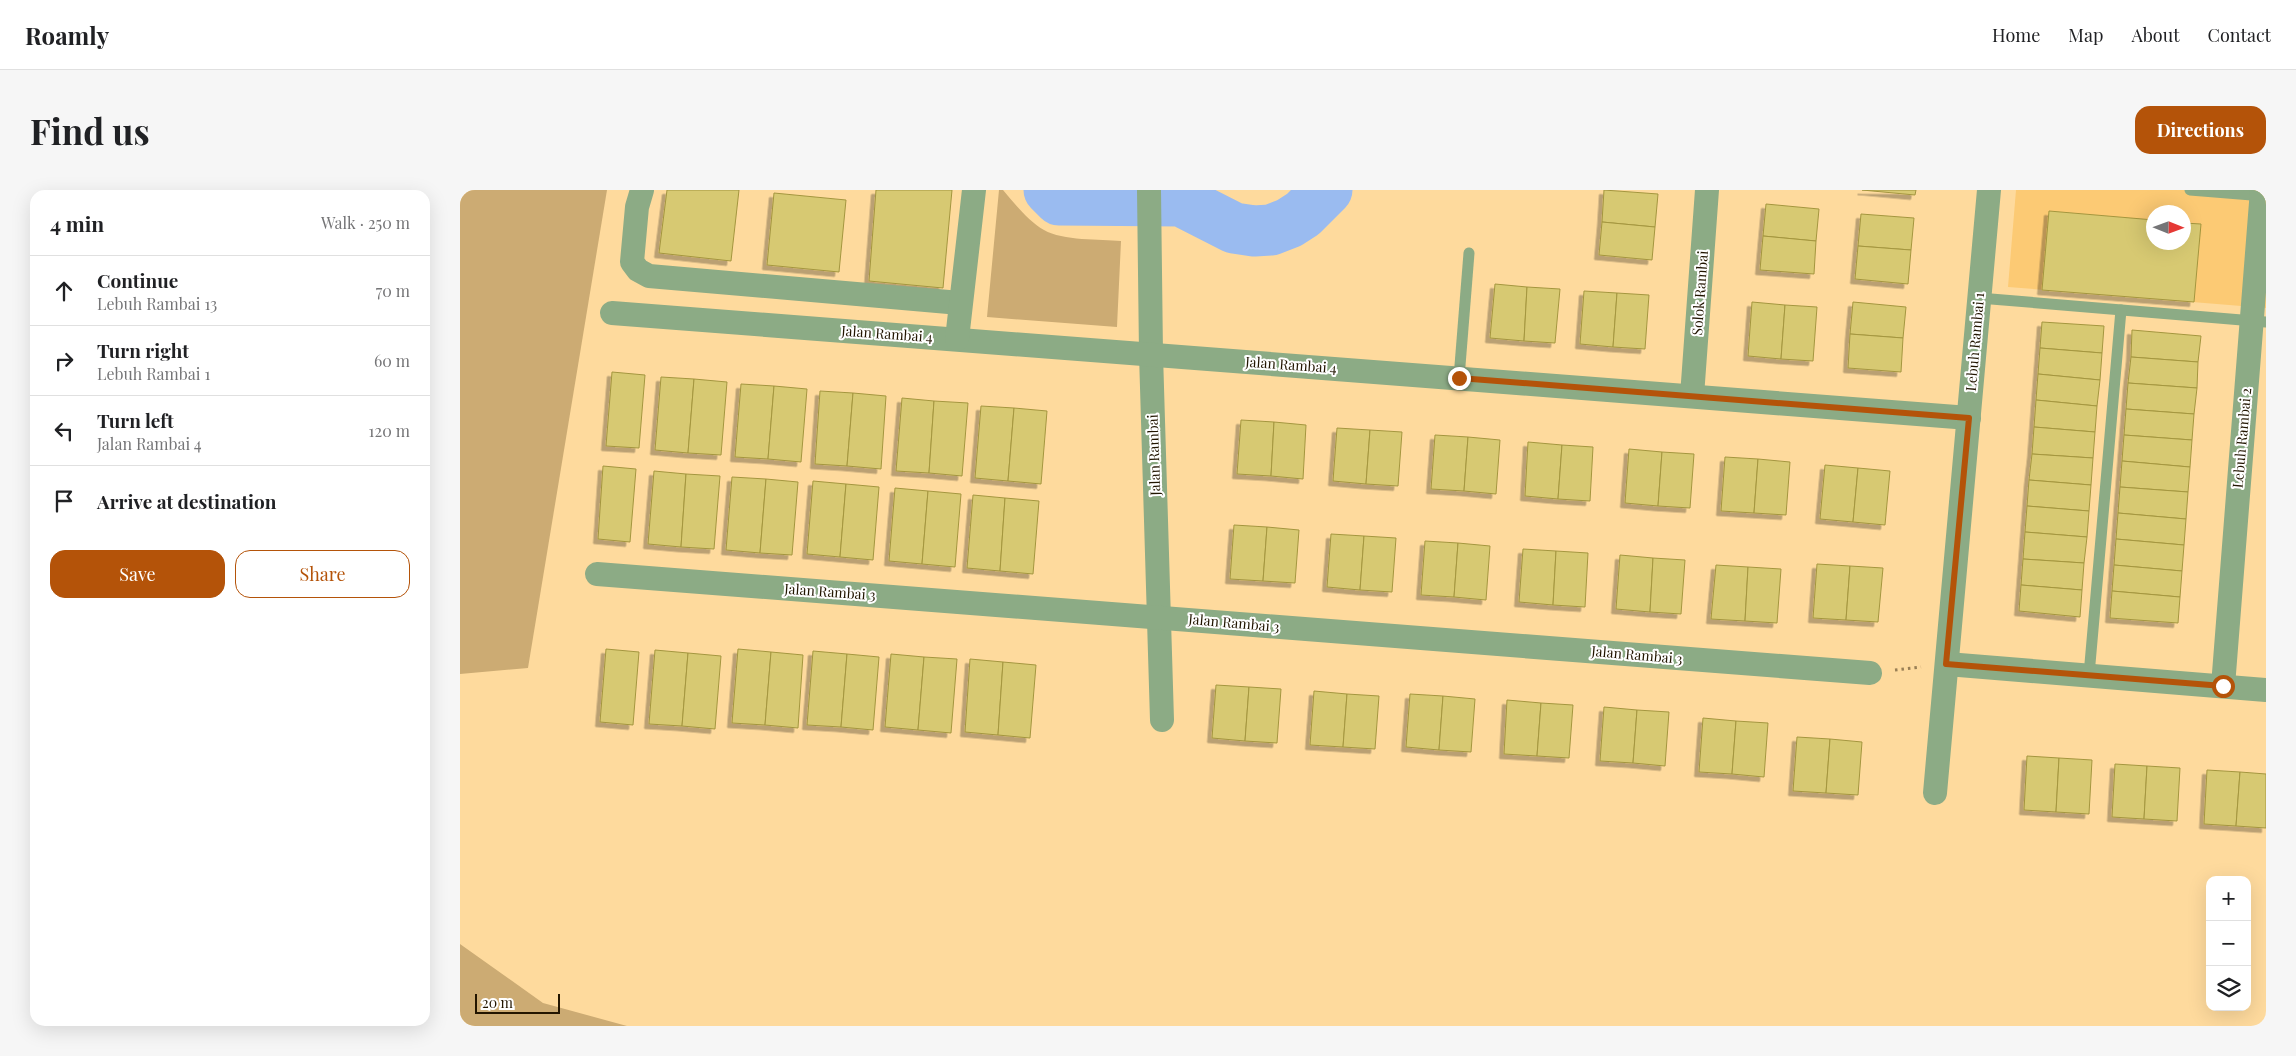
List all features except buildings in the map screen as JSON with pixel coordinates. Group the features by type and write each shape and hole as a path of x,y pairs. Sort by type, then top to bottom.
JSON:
{"street":[{"path":"642,190 637,207 632,262 638,270 649,276 960,303"},
{"path":"957,339 974,190"},
{"name":"Jalan Rambai","path":"1149,190 1151,354 1162,720"},
{"name":"Solok Rambai","path":"1692,396 1707,190"},
{"name":"Lebuh Rambai 1","path":"1935,793 1989,190"},
{"name":"Lebuh Rambai 2","path":"2223,686 2259,321 2263,194"},
{"name":"Jalan Rambai 4","path":"612,313 1969,418"},
{"name":"Jalan Rambai 3","path":"598,574 1870,673"},
{"path":"1946,664 2266,690"}],"lane":[{"path":"2190,190 2263,194"},
{"path":"1459,378 1469,253"},
{"path":"1979,298 2259,321"},
{"path":"2089,676 2121,310"}],"path":[{"path":"1870,673 1946,664"}],"shaded area":[{"path":"460,190 607,190 528,668 460,674"},
{"path":"999,190 1003,190 1033,222 1052,234 1071,238 1121,241 1117,327 987,317"},
{"path":"2016,190 2266,190 2266,308 2008,287"},
{"path":"460,944 543,1003 627,1026 460,1026"}],"waterway":[{"path":"1049,190 1059,200 1181,201 1234,228 1254,231 1271,230 1289,223 1303,214 1327,190"}],"route":[{"path":"1459,378 1969,418 1946,664 2223,686"}]}
